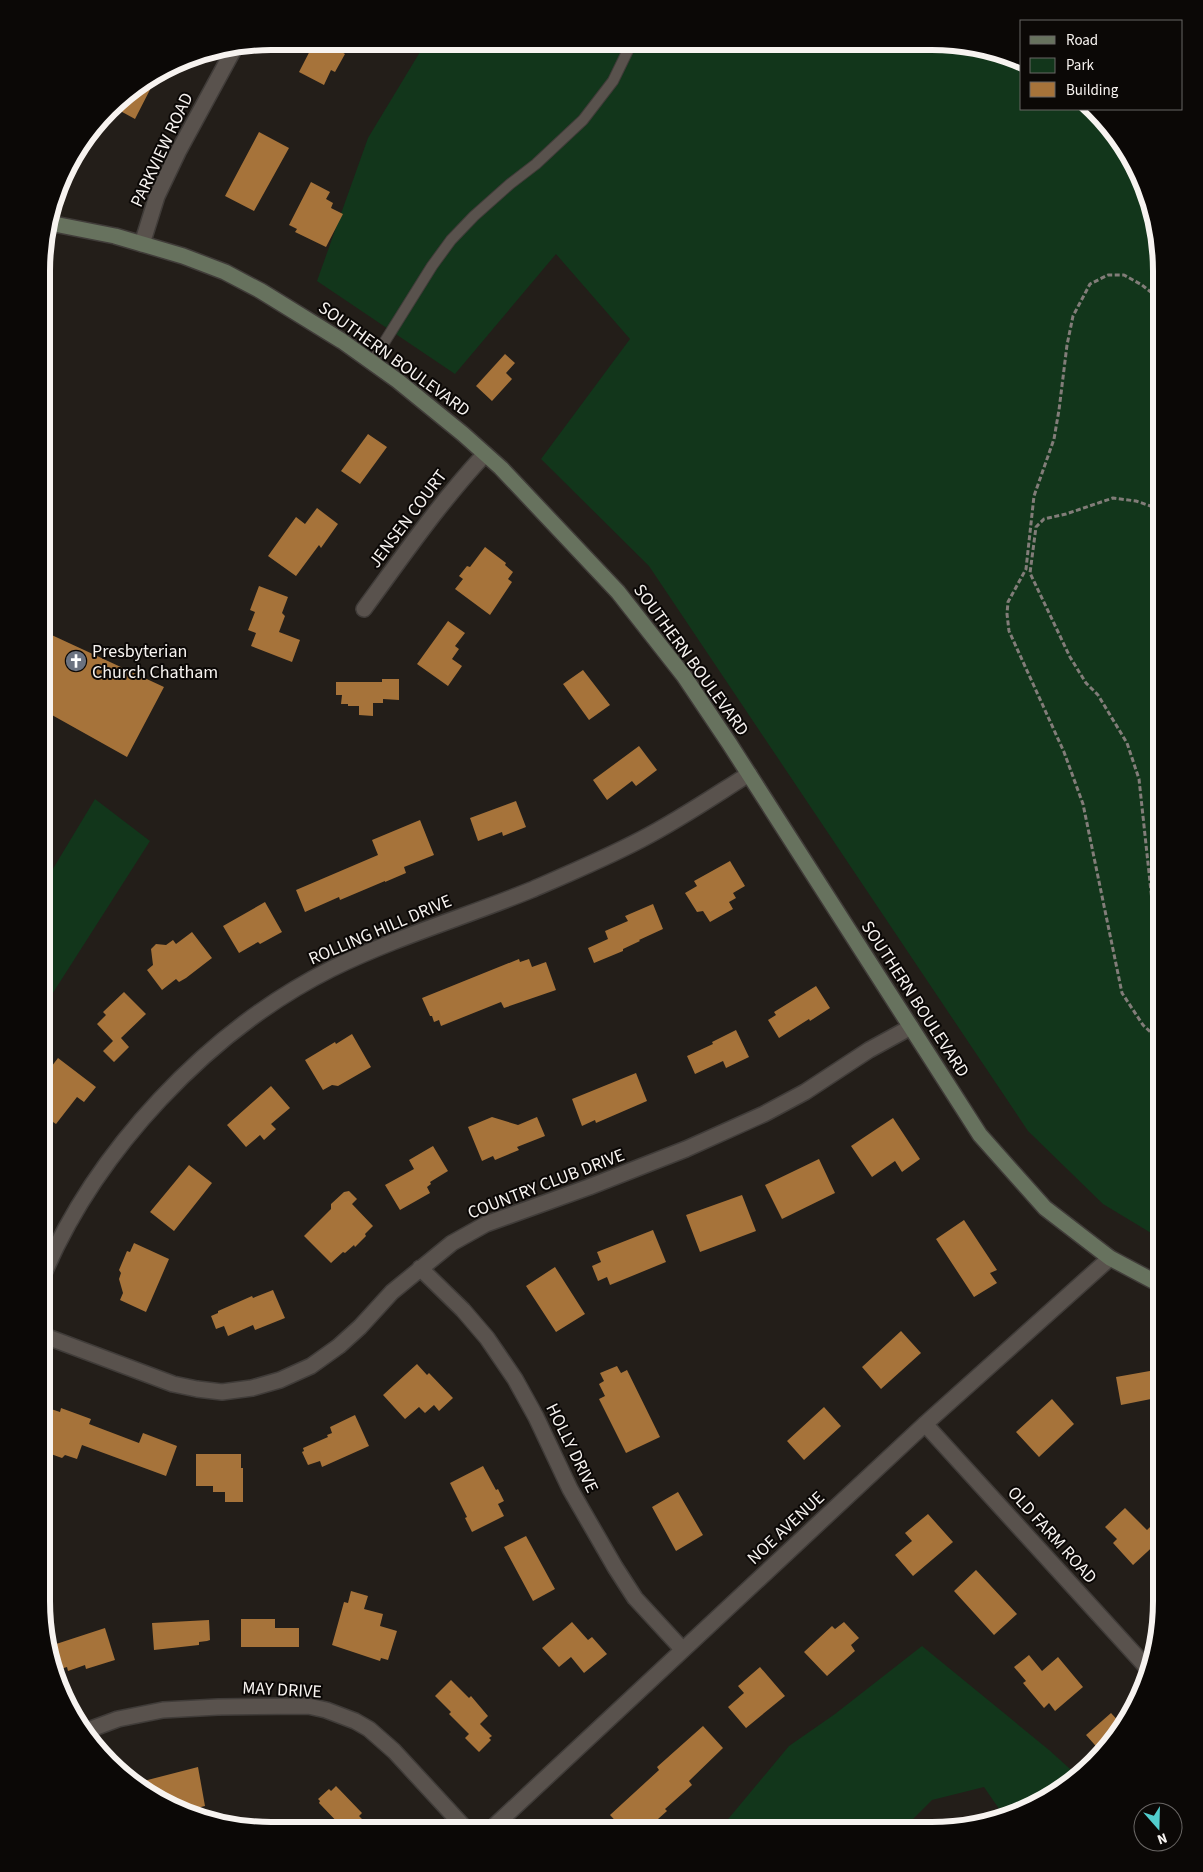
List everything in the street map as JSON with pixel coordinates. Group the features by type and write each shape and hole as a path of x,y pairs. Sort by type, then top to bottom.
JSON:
{"main road":[{"name":"SOUTHERN BOULEVARD","path":"55,224 115,236 183,256 225,272 261,290 342,341 398,381 485,454 561,530 629,605 684,676 750,774 980,1135 1045,1208 1110,1258 1153,1281"}],"street":[{"name":"PARKVIEW ROAD","path":"142,244 158,196 174,161 231,54"},
{"name":"JENSEN COURT","path":"364,609 426,522 458,482 485,454"},
{"name":"ROLLING HILL DRIVE","path":"50,1263 88,1192 121,1145 144,1117 223,1041 256,1015 306,982 362,954 530,890 641,840 750,774"},
{"name":"COUNTRY CLUB DRIVE","path":"50,1339 172,1384 222,1392 252,1388 280,1380 323,1359 346,1340 392,1292 452,1243 486,1224 589,1187 686,1149 764,1114 805,1092 869,1050 911,1027"},
{"name":"NOE AVENUE","path":"499,1822 925,1424 1110,1258"},
{"name":"HOLLY DRIVE","path":"420,1268 463,1310 493,1346 515,1379 536,1417 570,1489 615,1567 635,1598 683,1650"},
{"name":"OLD FARM ROAD","path":"925,1424 1143,1664"},
{"name":"MAY DRIVE","path":"91,1729 118,1719 163,1710 308,1706 326,1710 355,1721 369,1729 394,1751 459,1822"}],"lane":[{"path":"372,362 432,266 451,240 474,216 536,164 583,120 613,81 628,50"}],"path":[{"path":"1153,294 1142,285 1124,275 1108,275 1090,284 1073,316 1066,345 1054,439 1034,496 1026,569 1008,602 1006,614 1009,631 1064,752 1083,804 1122,993 1143,1025 1153,1034"},
{"path":"1153,507 1136,501 1113,498 1066,514 1044,519 1036,527 1030,572 1070,657 1086,683 1098,696 1127,743 1139,779 1153,904"}],"green space":[{"path":"421,50 947,50 975,54 1020,68 1020,110 1083,110 1116,148 1130,173 1141,200 1149,228 1153,256 1153,1234 1103,1204 1028,1131 649,566 541,459 630,339 556,254 455,374 317,281 368,138"},
{"path":"95,799 150,841 50,997 50,874"},
{"path":"922,1646 1073,1771 1043,1792 1000,1811 984,1787 932,1800 910,1822 726,1822 789,1746 835,1714"}],"building":[{"path":"310,50 340,50 345,54 335,72 331,70 324,85 299,72"},
{"path":"153,84 135,119 119,111"},
{"path":"259,132 289,148 254,211 225,196"},
{"path":"311,182 330,192 326,199 333,203 331,208 343,214 326,247 295,232 297,229 289,225"},
{"path":"505,354 515,363 506,373 512,379 492,401 476,386"},
{"path":"368,434 387,447 360,484 341,471"},
{"path":"317,508 338,524 321,548 319,545 296,576 268,556 296,517 305,524"},
{"path":"485,547 506,563 505,565 513,572 508,579 512,582 490,615 455,589 463,579 459,576 467,566 470,567"},
{"path":"259,586 288,597 282,613 285,616 279,632 300,640 292,662 251,646 256,633 248,630 255,612 250,610"},
{"path":"448,621 465,633 455,646 459,649 452,659 462,666 448,686 417,664"},
{"name":"Presbyterian Church Chatham","path":"50,634 164,687 127,757 50,714"},
{"path":"583,670 610,705 589,720 563,684"},
{"path":"382,679 399,679 399,700 383,699 383,703 373,703 373,716 359,715 359,706 341,704 342,695 336,695 336,682 382,682"},
{"path":"639,746 657,770 636,786 632,781 607,800 593,780"},
{"path":"516,801 526,827 503,836 502,832 478,841 470,818"},
{"path":"420,820 434,855 404,867 406,873 340,900 339,897 305,912 296,890 378,855 372,840"},
{"path":"730,861 745,886 733,893 736,898 729,902 733,909 710,922 703,911 697,912 685,893 697,886 694,881"},
{"path":"265,902 282,932 260,944 258,942 239,953 223,926"},
{"path":"653,904 663,929 639,940 623,949 623,951 594,963 588,948 608,939 605,931 628,921 625,916"},
{"path":"192,932 212,958 186,978 179,982 176,979 162,990 147,970 153,965 151,949 156,944 166,945 173,940 176,944"},
{"path":"519,959 520,962 529,959 532,967 546,962 556,990 504,1008 501,1002 441,1026 439,1020 434,1022 422,998"},
{"path":"816,986 830,1008 779,1038 768,1020 776,1015 774,1012"},
{"path":"124,992 146,1014 121,1038 129,1047 114,1062 103,1051 113,1041 97,1024 106,1015 103,1012"},
{"path":"736,1030 749,1057 726,1068 723,1061 695,1074 687,1056 713,1044 712,1042"},
{"path":"352,1034 371,1067 338,1086 332,1085 323,1090 305,1060"},
{"path":"58,1058 96,1087 84,1102 77,1097 56,1124 53,1122 50,1128 50,1068"},
{"path":"636,1073 647,1101 596,1123 595,1120 582,1126 572,1099"},
{"path":"271,1086 290,1108 271,1124 276,1129 264,1140 260,1135 246,1147 227,1125"},
{"path":"492,1117 518,1125 537,1117 545,1136 517,1147 519,1150 495,1160 493,1156 482,1161 468,1127"},
{"path":"893,1118 920,1159 902,1172 895,1161 872,1177 851,1146"},
{"path":"433,1146 448,1171 430,1182 431,1184 427,1187 430,1193 400,1210 385,1185 414,1169 409,1160"},
{"path":"819,1159 835,1193 782,1219 765,1185"},
{"path":"189,1165 212,1183 174,1231 150,1212"},
{"path":"349,1191 357,1199 352,1204 373,1226 355,1247 354,1245 345,1253 343,1252 331,1263 304,1236 331,1209 331,1204 344,1192"},
{"path":"742,1195 756,1231 700,1252 686,1215"},
{"path":"964,1220 997,1270 990,1273 997,1283 974,1297 936,1239"},
{"path":"653,1230 666,1262 610,1285 607,1277 598,1281 592,1266 601,1262 597,1252"},
{"path":"134,1243 169,1259 146,1312 120,1300 123,1293 119,1279 121,1273 119,1270 127,1251 130,1252"},
{"path":"555,1267 585,1314 556,1332 526,1286"},
{"path":"273,1290 285,1318 255,1330 253,1325 228,1336 224,1326 216,1329 211,1316 218,1313 218,1311 252,1296 253,1298"},
{"path":"901,1331 921,1353 881,1389 862,1367"},
{"path":"417,1364 427,1375 429,1373 453,1398 439,1411 434,1405 425,1413 419,1407 405,1419 383,1395"},
{"path":"617,1366 621,1373 627,1370 660,1437 626,1453 599,1399 605,1396 599,1384 604,1381 600,1373"},
{"path":"1153,1370 1153,1399 1121,1405 1116,1377"},
{"path":"1052,1399 1074,1424 1039,1457 1016,1432"},
{"path":"824,1407 841,1426 804,1460 787,1441"},
{"path":"61,1408 91,1419 89,1424 139,1443 143,1433 177,1446 166,1476 82,1445 77,1459 65,1455 62,1458 50,1454 50,1412 51,1409 60,1412"},
{"path":"355,1415 369,1446 322,1467 320,1461 308,1465 302,1452 304,1451 303,1448 328,1437 327,1435 332,1433 330,1427"},
{"path":"196,1454 241,1454 243,1502 225,1502 225,1492 213,1492 213,1486 196,1486"},
{"path":"483,1466 504,1501 498,1504 504,1516 472,1532 465,1518 467,1517 450,1483"},
{"path":"678,1492 703,1535 676,1551 652,1507"},
{"path":"1125,1508 1147,1530 1153,1526 1153,1546 1133,1565 1113,1543 1117,1539 1105,1527"},
{"path":"928,1514 953,1542 913,1576 895,1555 912,1541 905,1533"},
{"path":"526,1536 555,1589 533,1601 504,1547"},
{"path":"976,1570 1017,1614 994,1635 954,1591"},
{"path":"351,1591 368,1596 364,1609 383,1614 380,1626 397,1631 388,1660 381,1658 380,1661 332,1645 344,1602 348,1603"},
{"path":"241,1619 275,1619 275,1628 299,1628 299,1647 241,1647"},
{"path":"209,1620 210,1640 199,1642 199,1645 154,1650 152,1623"},
{"path":"572,1622 588,1640 592,1637 607,1654 584,1673 571,1657 559,1667 542,1648"},
{"path":"844,1622 859,1638 851,1645 855,1651 827,1676 804,1652 832,1626 835,1629"},
{"path":"105,1628 115,1660 86,1669 85,1665 68,1671 67,1667 61,1669 54,1645"},
{"path":"1029,1655 1042,1671 1058,1657 1083,1687 1055,1711 1049,1703 1044,1708 1023,1683 1026,1681 1014,1667"},
{"path":"760,1667 785,1696 746,1728 728,1707 744,1693 738,1686"},
{"path":"451,1680 469,1698 471,1696 488,1716 480,1724 492,1736 489,1738 491,1740 479,1752 465,1738 469,1734 449,1714 451,1712 435,1696"},
{"path":"1111,1713 1118,1721 1097,1748 1086,1735"},
{"path":"703,1726 723,1748 689,1781 692,1785 665,1809 667,1811 658,1819 661,1822 617,1822 610,1815 659,1770 657,1767"},
{"path":"198,1767 205,1806 195,1808 186,1805 143,1781"},
{"path":"336,1786 362,1813 359,1816 365,1822 337,1822 319,1803 318,1799 329,1789 331,1791"}],"place":[{"name":"Presbyterian Church Chatham","path":"76,661"}]}
